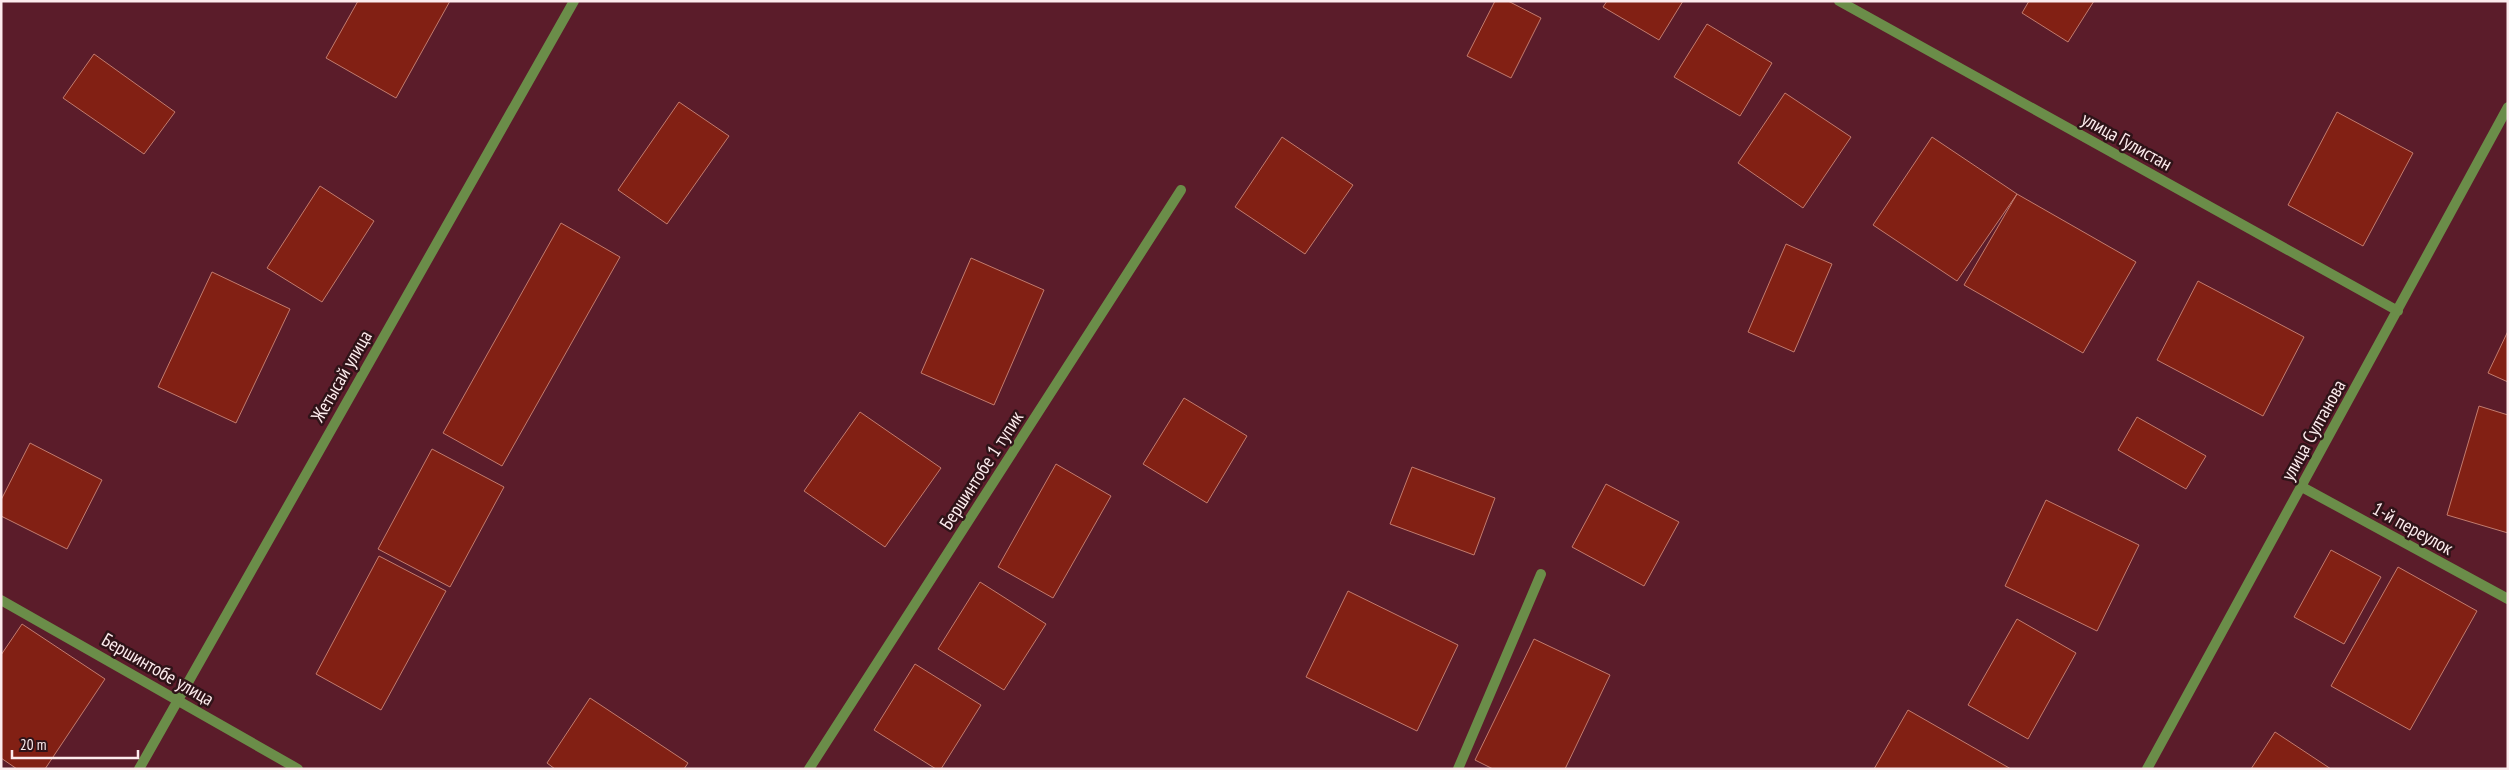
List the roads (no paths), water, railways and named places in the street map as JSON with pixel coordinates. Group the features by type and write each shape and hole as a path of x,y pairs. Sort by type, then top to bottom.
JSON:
{"street":[{"name":"Жетысай улица","path":"139,769 176,700 574,1"},
{"name":"улица Гулистан","path":"1839,1 2398,311"},
{"name":"улица Султанова","path":"2147,769 2508,107"},
{"name":"Бершинтобе 1 тупик","path":"809,769 1181,190"},
{"name":"1-й переулок","path":"2302,487 2508,599"},
{"path":"1458,769 1541,574"},
{"name":"Бершинтобе улица","path":"1,600 298,769"}]}
